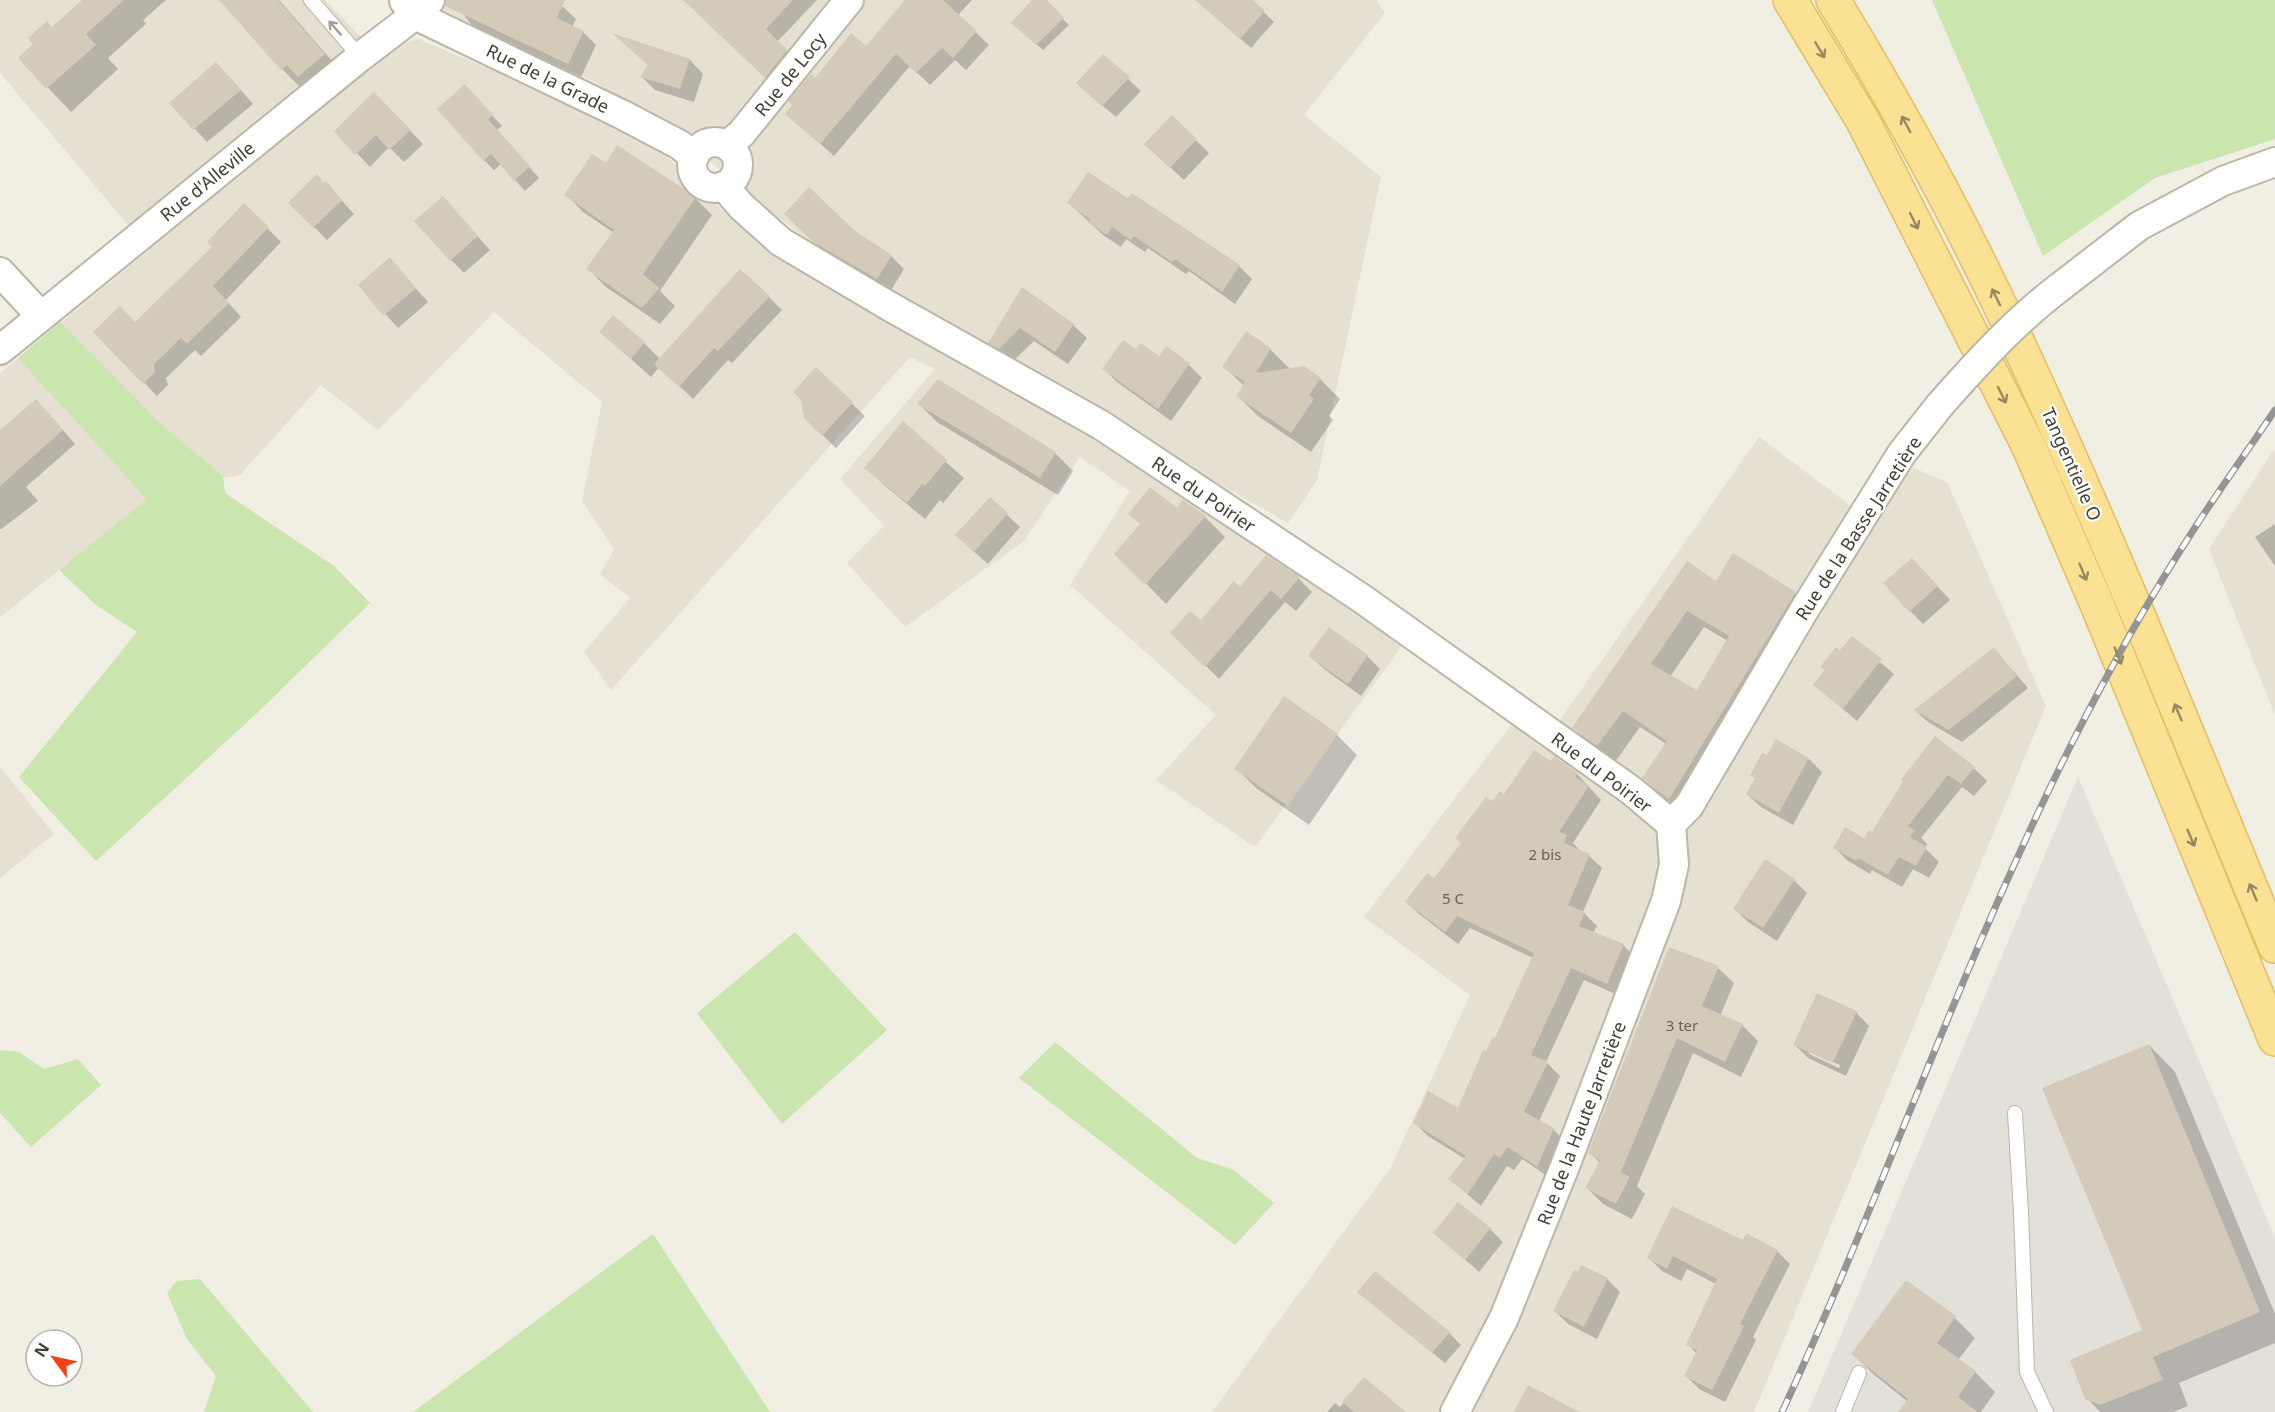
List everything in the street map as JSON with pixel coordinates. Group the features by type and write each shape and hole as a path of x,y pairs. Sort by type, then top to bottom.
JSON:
{"main road":[{"name":"Tangentielle O","path":"1790,0 1869,132 2028,445 2096,602 2275,1039"},
{"name":"Tangentielle O","path":"1833,0 1891,96 1996,297 2119,570 2275,946"}],"street":[{"name":"Rue de Locy","path":"728,145 741,134 849,0"},
{"name":"Rue d'Alleville","path":"0,350 360,57 416,5"},
{"name":"Rue de la Grade","path":"416,5 680,145 694,157"},
{"path":"712,142 728,145 733,150 738,163 735,177 724,186 711,187 699,181 693,169 694,157 698,150 712,142"},
{"name":"Rue de la Basse Jarretière","path":"1671,824 1689,806 1803,612 1902,453 1970,370 2042,301 2139,225 2223,182 2275,162"},
{"name":"Rue du Poirier","path":"724,186 741,206 781,242 889,306 1101,425 1361,598 1632,791 1671,824"},
{"path":"0,272 41,316"},
{"name":"Rue de la Haute Jarretière","path":"1455,1412 1504,1318 1565,1166 1666,901 1674,865 1671,824"}],"lane":[{"path":"310,0 360,57"},
{"path":"2015,1113 2022,1212 2027,1372 2046,1412"},
{"path":"1843,1412 1859,1373"}],"shaded area":[{"path":"0,0 325,0 363,39 388,48 418,39 617,122 658,148 730,217 879,314 1163,477 1402,646 1255,847 1156,780 1216,715 1070,585 1130,491 1080,457 1024,541 905,627 847,563 884,526 840,479 935,369 910,357 611,690 584,652 630,598 600,574 614,549 582,501 602,402 494,312 378,430 321,385 240,475 159,490 0,617 0,373 149,250 0,73"},
{"path":"423,0 1376,0 1385,13 1304,115 1381,177 1317,480 1288,523 843,269 698,152 597,83 432,11"},
{"path":"1759,437 1875,524 1912,467 1947,482 2046,706 1754,1412 1212,1412 1391,1167 1470,995 1364,917 1512,724 1557,724"},
{"path":"2275,448 2275,715 2209,549"},
{"path":"0,767 54,834 0,878"},
{"path":"2078,777 2275,1238 2275,1412 1808,1412"}],"green space":[{"path":"1932,0 2275,0 2275,139 2155,178 2043,256"},
{"path":"60,322 163,426 223,476 225,493 334,566 370,603 256,714 96,861 19,777 137,632 96,605 59,570 147,499 18,358"},
{"path":"795,932 887,1030 782,1124 697,1013"},
{"path":"1055,1042 1197,1158 1234,1170 1274,1203 1235,1245 1019,1078"},
{"path":"0,1050 19,1052 44,1069 78,1059 101,1085 31,1147 0,1113"},
{"path":"653,1234 770,1412 413,1412"},
{"path":"200,1279 313,1412 204,1412 216,1376 187,1339 167,1293 177,1281"}],"building":[{"path":"82,0 124,0 86,34 96,45 46,89 18,58 33,44 28,38 47,21 52,27"},
{"path":"219,0 278,0 325,54 298,77 287,65 281,70"},
{"path":"446,0 565,0 557,18 584,31 568,64 445,6"},
{"path":"683,0 793,0 766,29 787,50 765,78"},
{"path":"905,0 943,0 977,31 953,58 942,48 916,73 896,54 820,144 785,114 792,105 788,101 811,74 815,78 851,33 866,46"},
{"path":"1032,0 1047,0 1064,18 1036,45 1011,23"},
{"path":"1195,0 1253,0 1265,11 1240,39"},
{"path":"612,33 690,59 680,89 640,77 648,65"},
{"path":"1103,54 1130,77 1102,106 1076,83"},
{"path":"216,62 241,90 193,130 169,103"},
{"path":"465,84 493,115 488,119 530,166 514,181 491,154 483,161 437,109"},
{"path":"374,92 411,130 389,150 376,135 355,155 334,131"},
{"path":"1172,115 1197,139 1170,168 1144,144"},
{"path":"617,145 696,197 643,274 659,288 642,308 586,269 614,230 564,195 592,154 606,163"},
{"path":"1088,172 1128,198 1132,193 1240,265 1222,292 1175,259 1172,262 1134,236 1131,240 1112,227 1107,235 1088,222 1090,219 1067,203"},
{"path":"317,174 342,200 313,228 288,203"},
{"path":"809,187 855,231 892,255 877,279 813,242 784,214"},
{"path":"443,196 478,236 450,261 414,221"},
{"path":"244,203 269,227 213,286 229,303 187,344 181,338 154,364 155,372 143,384 93,332 120,306 135,322 212,247 207,242"},
{"path":"390,257 416,288 383,316 358,285"},
{"path":"740,269 770,296 718,351 714,348 679,387 654,364"},
{"path":"1022,287 1074,324 1055,352 1020,328 999,349 988,343"},
{"path":"613,315 645,342 631,359 599,332"},
{"path":"1246,331 1271,348 1256,373 1304,366 1321,378 1309,395 1314,399 1291,433 1236,396 1245,382 1222,367"},
{"path":"1123,340 1136,349 1140,343 1159,356 1166,346 1190,363 1158,409 1102,369"},
{"path":"816,367 853,402 822,436 804,418 801,400 793,392"},
{"path":"938,379 1056,452 1040,478 917,404"},
{"path":"36,399 63,430 0,486 0,430"},
{"path":"903,421 947,460 925,486 922,484 907,503 864,468"},
{"path":"1150,487 1177,508 1183,500 1206,516 1145,585 1114,554 1140,524 1128,514"},
{"path":"990,497 1008,513 974,552 955,535"},
{"path":"1733,553 1796,592 1669,799 1642,778 1667,741 1623,711 1597,746 1572,728 1687,561 1716,581","holes":["1687,611 1729,636 1697,690 1651,664"]},
{"path":"1266,555 1300,577 1281,599 1271,590 1205,667 1170,633 1190,611 1201,620 1234,581 1240,587"},
{"path":"1912,558 1938,586 1909,612 1883,583"},
{"path":"1329,627 1368,655 1348,684 1308,656"},
{"path":"1852,636 1882,659 1843,709 1813,685 1825,670 1820,667 1836,647 1840,650"},
{"path":"1994,647 2017,676 1949,730 1914,710"},
{"path":"1284,696 1338,734 1288,806 1234,769"},
{"path":"1935,736 1975,767 1961,784 1948,775 1908,826 1915,830 1910,837 1927,847 1916,866 1899,857 1888,875 1858,858 1856,861 1833,848 1845,827 1864,838 1869,830 1872,832 1903,781 1901,780"},
{"path":"1776,739 1809,758 1779,813 1746,794 1755,778 1750,776 1762,753 1767,755"},
{"path":"1534,750 1551,761 1554,756 1578,773 1575,777 1589,786 1559,832 1567,835 1564,843 1590,854 1568,905 1585,912 1579,926 1624,944 1607,984 1571,968 1531,1055 1548,1062 1524,1112 1554,1128 1537,1167 1508,1147 1500,1158 1494,1154 1468,1194 1448,1179 1466,1156 1413,1123 1428,1091 1458,1108 1483,1050 1486,1051 1493,1037 1495,1038 1534,953 1457,916 1445,932 1405,902 1427,873 1434,878 1461,843 1455,838 1486,797 1492,801 1500,791 1504,794"},
{"path":"1765,859 1795,879 1763,928 1733,909"},
{"path":"1669,947 1719,966 1702,1006 1743,1024 1725,1062 1677,1038 1621,1172 1630,1177 1616,1204 1585,1188 1600,1161 1588,1153"},
{"path":"1817,993 1857,1011 1833,1063 1793,1045"},
{"path":"2149,1044 2260,1312 2153,1357 2163,1380 2100,1405 2085,1399 2070,1360 2142,1330 2042,1088"},
{"path":"1458,1202 1491,1228 1465,1260 1433,1233"},
{"path":"1672,1206 1743,1240 1746,1233 1778,1250 1740,1324 1744,1326 1712,1390 1684,1376 1697,1350 1686,1345 1717,1279 1673,1256 1667,1269 1647,1258"},
{"path":"1581,1265 1608,1278 1584,1327 1553,1311 1574,1270 1578,1272"},
{"path":"1375,1271 1450,1332 1432,1353 1357,1292"},
{"path":"1906,1280 1956,1316 1937,1343 1976,1371 1958,1397 1978,1412 1898,1412 1908,1399 1851,1354"},
{"path":"1364,1377 1406,1412 1354,1412 1342,1402"},
{"path":"1528,1385 1580,1412 1514,1412"}],"railway":[{"path":"1782,1412 1855,1245 1995,907 2073,741 2116,659 2163,578 2275,410"}]}
